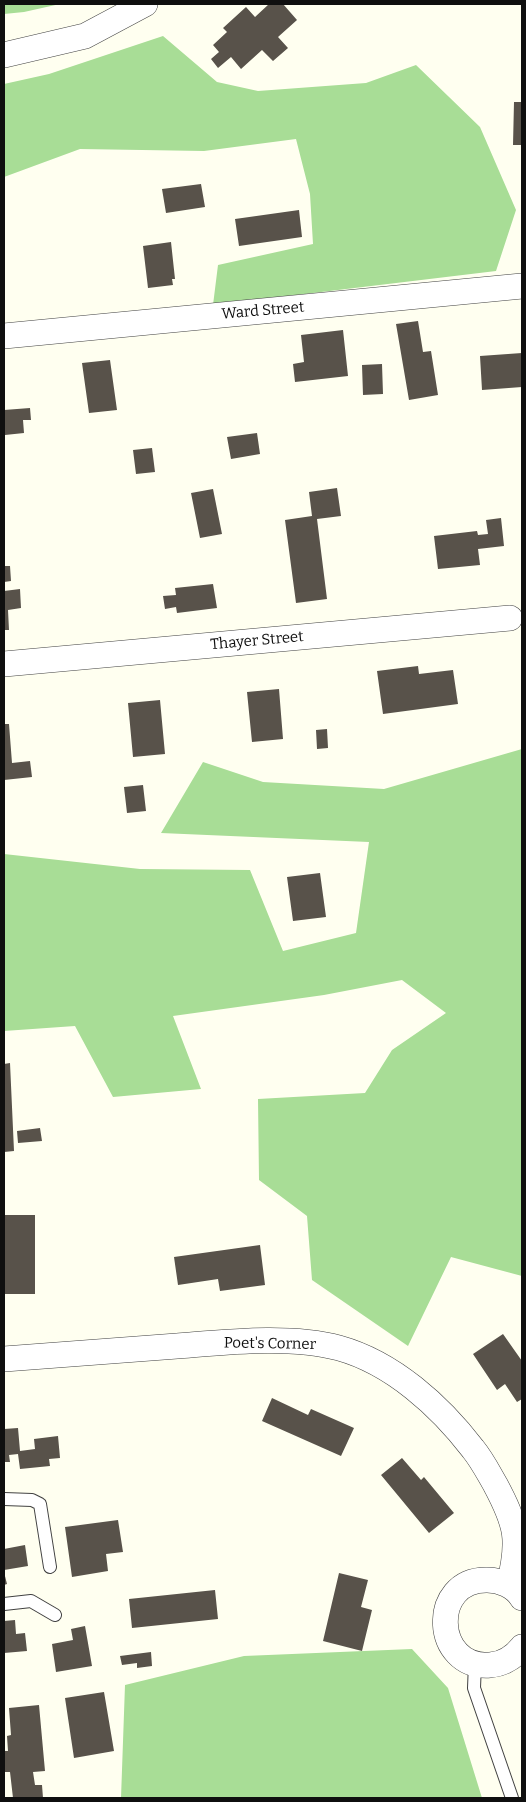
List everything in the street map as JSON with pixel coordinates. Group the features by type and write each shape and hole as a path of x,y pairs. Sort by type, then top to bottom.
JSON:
{"street":[{"path":"10,51 85,36 145,4"},
{"name":"Ward Street","path":"4,336 522,286"},
{"name":"Thayer Street","path":"4,664 510,618"},
{"name":"Poet's Corner","path":"4,1359 214,1343 296,1342 341,1349 365,1358 411,1386 437,1408 459,1430 481,1458 514,1522 515,1592"},
{"name":"Poet's Corner","path":"475,1663 459,1655 450,1644 445,1624 448,1604 466,1584 480,1580 495,1580 515,1592"},
{"path":"475,1663 484,1665 498,1664 510,1659 522,1647"}],"lane":[{"path":"4,1499 32,1500 40,1504 50,1567"},
{"path":"4,1604 31,1602 55,1615"},
{"path":"475,1663 474,1688 512,1798"}],"green space":[{"path":"4,4 60,4 24,12 4,14"},
{"path":"163,36 217,82 258,91 366,83 416,65 480,127 516,210 496,271 213,305 218,265 313,244 310,194 296,139 204,151 80,149 4,177 4,84 49,74"},
{"path":"522,749 522,1276 451,1257 408,1346 312,1280 307,1216 259,1180 258,1099 365,1093 392,1050 446,1013 402,980 324,995 173,1016 201,1089 113,1097 75,1026 4,1031 4,854 140,869 250,870 283,951 356,933 369,842 161,833 203,762 263,782 384,789"},
{"path":"412,1649 448,1688 482,1798 121,1798 125,1685 244,1656"}],"building":[{"path":"269,4 283,4 297,20 278,37 288,48 273,61 262,50 241,69 231,57 218,68 211,59 219,52 213,45 227,32 223,28 246,7 255,17"},
{"path":"514,102 522,102 522,145 513,145"},
{"path":"201,184 205,207 166,213 162,189"},
{"path":"299,210 302,237 239,246 235,219"},
{"path":"171,242 175,279 172,279 173,285 148,288 143,246"},
{"path":"418,321 423,352 431,351 438,395 409,400 396,324"},
{"path":"343,330 348,376 295,382 293,364 304,362 301,335"},
{"path":"522,353 522,387 482,390 480,356"},
{"path":"110,360 117,410 89,413 82,363"},
{"path":"382,364 383,394 363,395 362,365"},
{"path":"30,408 31,420 23,420 24,433 5,435 4,410"},
{"path":"257,433 260,454 231,459 227,437"},
{"path":"152,448 155,472 136,474 133,450"},
{"path":"337,488 341,516 317,519 327,599 296,603 285,520 312,516 309,492"},
{"path":"213,489 222,534 200,538 191,493"},
{"path":"501,518 504,546 478,549 480,565 438,569 434,536 477,531 478,535 488,534 486,520"},
{"path":"4,566 10,566 11,581 4,582"},
{"path":"213,584 217,608 177,613 176,607 165,609 163,596 176,595 175,588"},
{"path":"20,589 21,608 8,610 9,630 4,630 4,591"},
{"path":"418,666 419,674 453,670 458,704 383,714 377,671"},
{"path":"279,689 283,739 252,742 247,692"},
{"path":"160,700 165,754 133,757 128,703"},
{"path":"4,724 9,724 12,763 30,761 32,777 4,780"},
{"path":"327,729 328,748 317,749 316,730"},
{"path":"143,785 146,811 127,813 124,787"},
{"path":"320,873 326,917 293,921 287,877"},
{"path":"10,1063 14,1151 4,1152 4,1064"},
{"path":"40,1128 42,1141 18,1143 17,1131"},
{"path":"4,1215 35,1215 35,1294 4,1294"},
{"path":"260,1245 265,1285 220,1291 218,1279 178,1285 174,1257"},
{"path":"503,1334 522,1361 522,1399 517,1402 505,1384 497,1390 473,1354"},
{"path":"272,1398 308,1415 311,1409 354,1428 341,1456 262,1421"},
{"path":"18,1428 20,1451 35,1449 34,1439 58,1436 60,1458 49,1459 50,1466 20,1469 18,1454 9,1455 10,1462 4,1462 4,1429"},
{"path":"402,1458 421,1480 424,1477 454,1513 429,1533 381,1475"},
{"path":"118,1520 123,1552 106,1554 108,1571 72,1577 65,1527"},
{"path":"25,1545 28,1566 4,1570 4,1549"},
{"path":"4,1572 7,1584 4,1585"},
{"path":"339,1573 368,1580 361,1607 372,1610 362,1651 323,1641"},
{"path":"215,1590 218,1619 132,1628 129,1599"},
{"path":"15,1620 16,1634 25,1633 27,1651 4,1653 4,1621"},
{"path":"85,1626 92,1666 56,1672 52,1644 73,1640 71,1629"},
{"path":"151,1652 152,1666 137,1668 137,1663 122,1665 120,1656"},
{"path":"104,1692 114,1751 74,1758 65,1698"},
{"path":"39,1705 45,1771 33,1772 35,1785 42,1785 43,1798 13,1798 10,1772 5,1772 4,1765 4,1751 8,1751 7,1736 11,1735 9,1708"}]}
